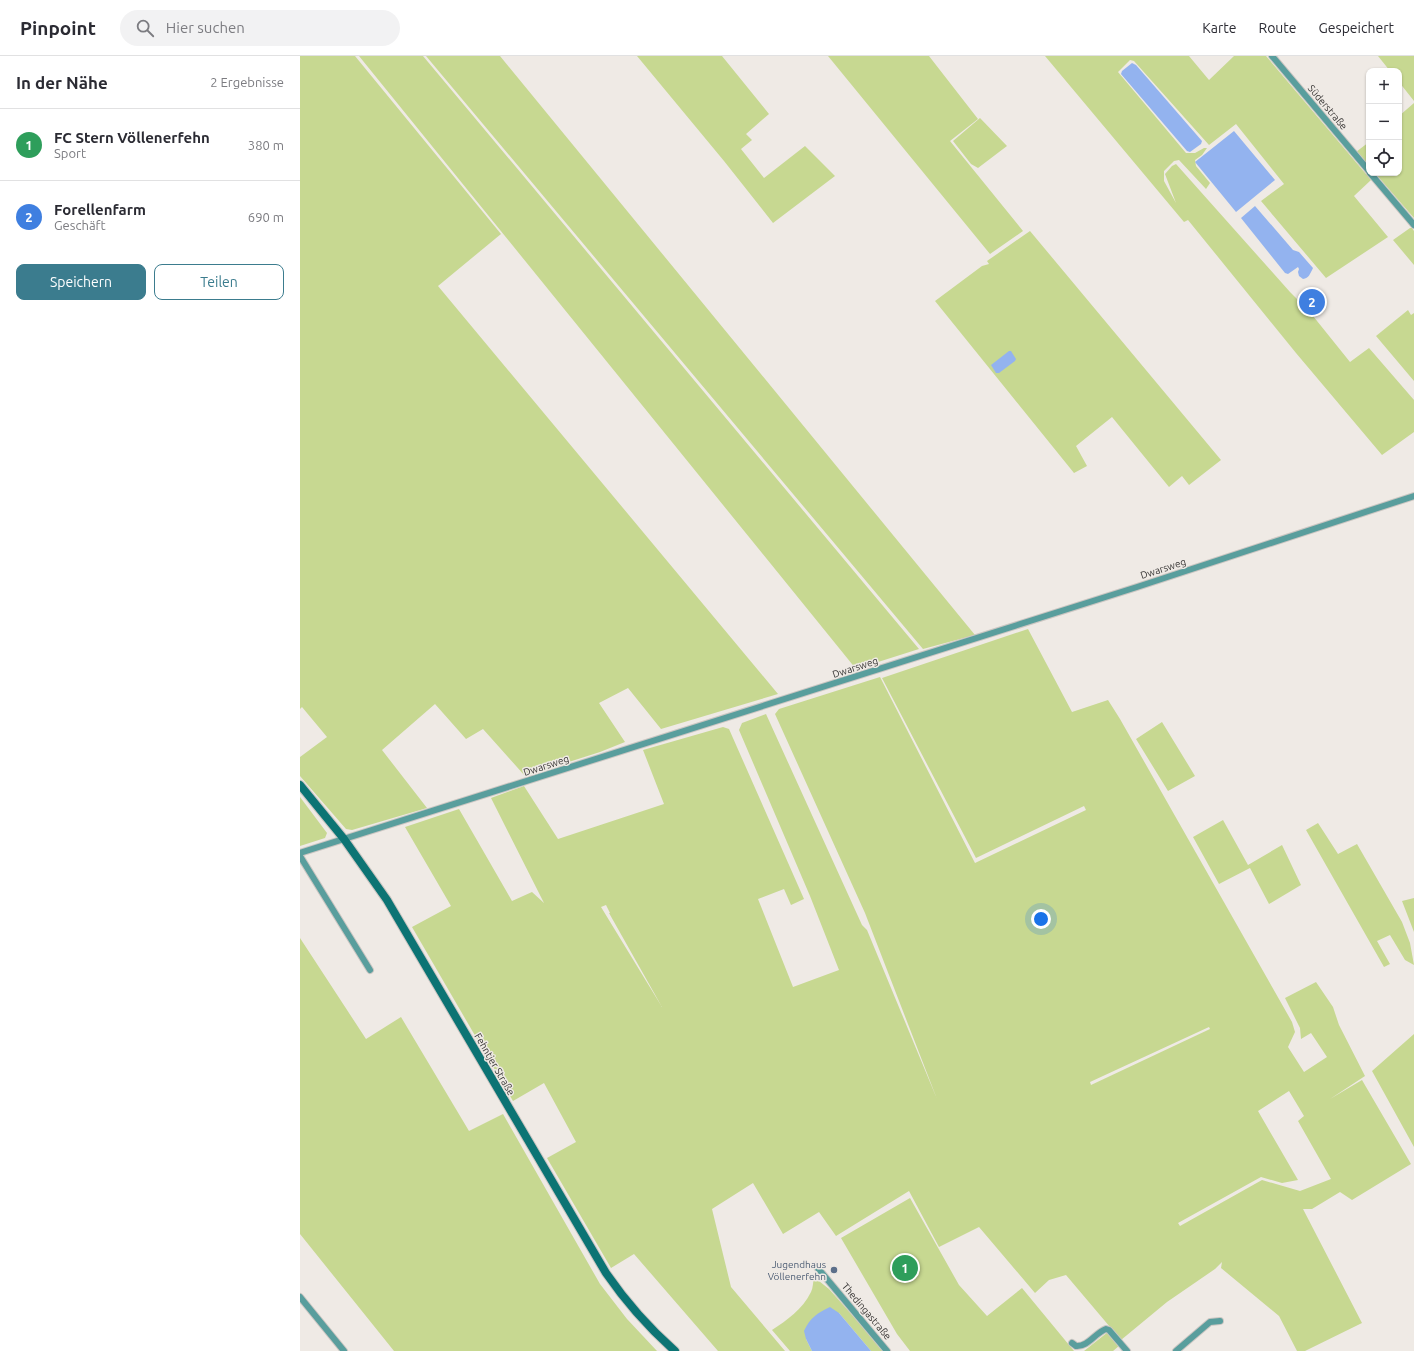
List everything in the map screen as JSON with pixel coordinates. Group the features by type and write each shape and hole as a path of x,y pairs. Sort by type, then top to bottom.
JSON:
{"street":[{"name":"Süderstraße","path":"1272,56 1366,167"},
{"name":"Süderstraße","path":"1373,176 1414,225"},
{"name":"Dwarsweg","path":"370,970 300,855 344,839 1137,588 1414,496"},
{"name":"Fehntjer Straße","path":"300,785 344,839 376,883 398,918 606,1273 644,1321 675,1351"},
{"name":"Thedingastraße","path":"816,1266 887,1351"},
{"path":"300,1297 344,1351"},
{"path":"1176,1351 1210,1322 1220,1321"},
{"path":"1072,1343 1076,1346 1083,1345 1101,1331 1106,1329 1109,1330 1127,1351"}],"green space":[{"path":"300,56 355,56 501,234 438,286 778,694 661,729 628,688 599,703 625,742 600,752 525,776 483,729 466,739 435,704 382,750 427,808 352,830 346,829 300,776 300,757 327,737 302,707 300,709"},
{"path":"359,56 423,56 919,649 856,669"},
{"path":"426,56 500,56 975,635 923,649"},
{"path":"637,56 722,56 769,114 746,134 752,140 741,149 764,178 805,146 835,176 773,223"},
{"path":"828,56 929,56 978,119 950,141 1023,231 990,254"},
{"path":"1045,56 1189,56 1209,80 1234,56 1266,56 1366,174 1366,176 1371,180 1354,196 1388,237 1326,278 1261,201 1284,184 1236,124 1209,145 1134,61 1130,60 1118,72 1186,153 1195,153 1207,148 1202,155 1195,160 1196,166 1210,183 1206,189 1179,160 1174,161 1164,171 1164,181 1176,203 1165,174 1172,166 1176,164 1290,292 1309,311 1350,362 1369,348 1414,400 1414,432 1382,455 1296,353 1188,220 1184,222"},
{"path":"1378,56 1414,56 1414,101 1402,86 1402,68 1388,68"},
{"path":"1414,103 1414,218 1378,176 1402,176 1402,113"},
{"path":"980,118 1007,146 978,168 971,164 953,141"},
{"path":"1366,144 1366,163 1356,152"},
{"path":"1410,228 1414,231 1414,265 1393,240"},
{"path":"1030,231 1221,460 1189,485 1182,476 1169,487 1112,417 1076,446 1087,466 1074,473 935,301 982,266 989,264 987,261"},
{"path":"1408,310 1411,315 1414,313 1414,381 1376,336"},
{"path":"1028,629 1072,712 1108,700 1292,1022 1295,1032 1288,1047 1304,1072 1327,1057 1311,1033 1301,1039 1300,1028 1285,998 1316,982 1333,1007 1339,1025 1365,1076 1330,1099 1362,1080 1411,1164 1352,1200 1340,1192 1312,1209 1303,1209 1362,1323 1305,1351 1297,1351 1279,1316 1221,1268 1222,1262 1215,1269 1167,1302 1121,1340 1066,1275 1049,1280 1035,1293 979,1227 939,1247 909,1191 836,1236 819,1212 783,1234 753,1183 712,1209 731,1287 785,1351 718,1351 634,1254 611,1268 547,1158 576,1142 544,1083 513,1101 412,927 451,906 405,827 459,809 512,901 532,892 544,903 491,798 524,786 558,839 664,804 643,750 723,727 729,729 804,899 791,905 784,889 758,899 793,987 839,970 810,896 739,730 742,723 766,714 862,925 867,930 937,1099 865,913 775,714 779,709 880,677 975,863 1086,810 1084,806 976,858 882,678","holes":["606,905 609,913 662,1007 601,907","1209,1027 1210,1029 1091,1085 1090,1082","1289,1091 1304,1116 1298,1121 1331,1179 1300,1191 1262,1180 1180,1226 1178,1223 1261,1177 1282,1183 1298,1180 1258,1111"]},
{"path":"1162,722 1195,776 1168,791 1136,739"},
{"path":"300,797 327,833 325,838 300,846"},
{"path":"1223,820 1248,865 1282,845 1301,885 1269,904 1250,868 1219,884 1193,837"},
{"path":"1318,823 1338,854 1357,844 1402,922 1410,943 1414,965 1405,960 1390,935 1377,941 1390,964 1384,967 1306,830"},
{"path":"1414,898 1414,932 1402,901"},
{"path":"300,938 366,1039 401,1017 469,1131 503,1114 600,1284 627,1319 657,1351 394,1351 300,1234"},
{"path":"1414,1034 1414,1147 1372,1071"},
{"path":"910,1198 959,1285 987,1316 1022,1288 1074,1351 910,1351 897,1334 841,1238"},
{"path":"814,1277 829,1289 884,1351 871,1351 839,1313 806,1339 812,1351 790,1351 772,1330 789,1318 803,1304 812,1290"},
{"path":"1108,1332 1119,1346 1113,1351 1084,1351"}],"water":[{"path":"1132,63 1136,65 1202,141 1201,144 1190,152 1187,151 1121,74 1122,71"},
{"path":"1234,131 1275,180 1236,212 1195,162"},
{"path":"1255,206 1293,250 1299,252 1313,268 1307,278 1303,279 1299,276 1298,267 1288,274 1285,273 1241,218"},
{"path":"1011,351 1016,359 1015,361 999,373 996,373 991,365"},
{"path":"830,1307 839,1313 871,1351 812,1351 804,1331 814,1316"}],"place":[{"name":"Forellenfarm","path":"1312,302"},
{"name":"FC Stern Völlenerfehn","path":"905,1268"},
{"name":"Jugendhaus Völlenerfehn","path":"834,1270"}]}
